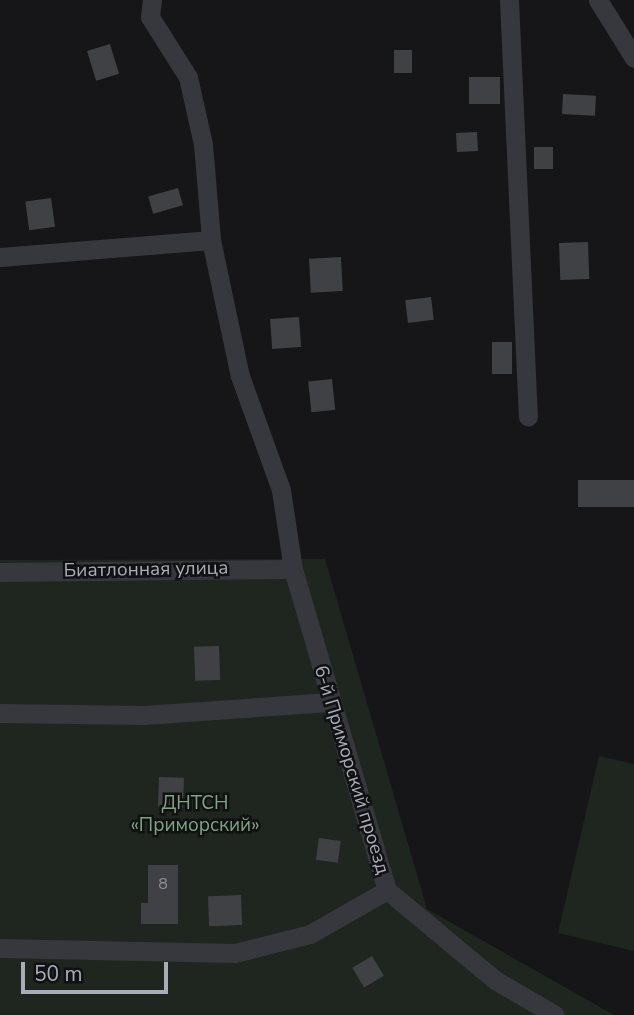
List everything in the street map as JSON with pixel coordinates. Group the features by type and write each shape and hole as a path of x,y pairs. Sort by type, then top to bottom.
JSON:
{"street":[{"name":"6-й Приморский проезд","path":"152,0 150,17 188,77 203,144 211,240 240,376 281,490 293,569 387,890 495,980 555,1015"},
{"path":"509,0 528,417"},
{"path":"598,0 634,58"},
{"path":"0,257 211,240"},
{"name":"Биатлонная улица","path":"0,572 293,569"},
{"path":"0,713 144,715 330,702"},
{"path":"0,948 234,953 310,934 387,890"}],"green space":[{"name":"ДНТСН «Приморский»","path":"325,559 427,909 614,1015 0,1015 0,560"},
{"path":"599,756 634,764 634,951 558,933"}],"building":[{"path":"110,44 119,74 96,81 87,51"},
{"path":"394,50 412,50 412,73 394,73"},
{"path":"469,77 500,77 500,104 469,104"},
{"path":"563,94 596,96 595,116 562,114"},
{"path":"477,132 478,151 457,152 456,133"},
{"path":"534,147 553,147 553,169 534,169"},
{"path":"178,188 183,205 153,214 148,197"},
{"path":"51,198 55,227 29,230 25,202"},
{"path":"588,242 589,279 560,280 559,243"},
{"path":"341,257 343,291 311,293 309,259"},
{"path":"431,297 434,320 408,323 405,300"},
{"path":"299,317 301,347 272,349 270,319"},
{"path":"492,342 512,342 512,374 492,374"},
{"path":"332,379 335,410 311,412 308,382"},
{"path":"578,480 634,480 634,507 578,507"},
{"path":"219,646 220,680 195,681 194,647"},
{"path":"159,777 184,778 183,808 158,807"},
{"path":"319,838 341,841 338,863 316,860"},
{"path":"148,865 178,865 178,924 141,924 141,903 148,903"},
{"path":"241,895 242,925 209,926 208,896"},
{"path":"372,956 384,976 364,988 352,968"}]}
